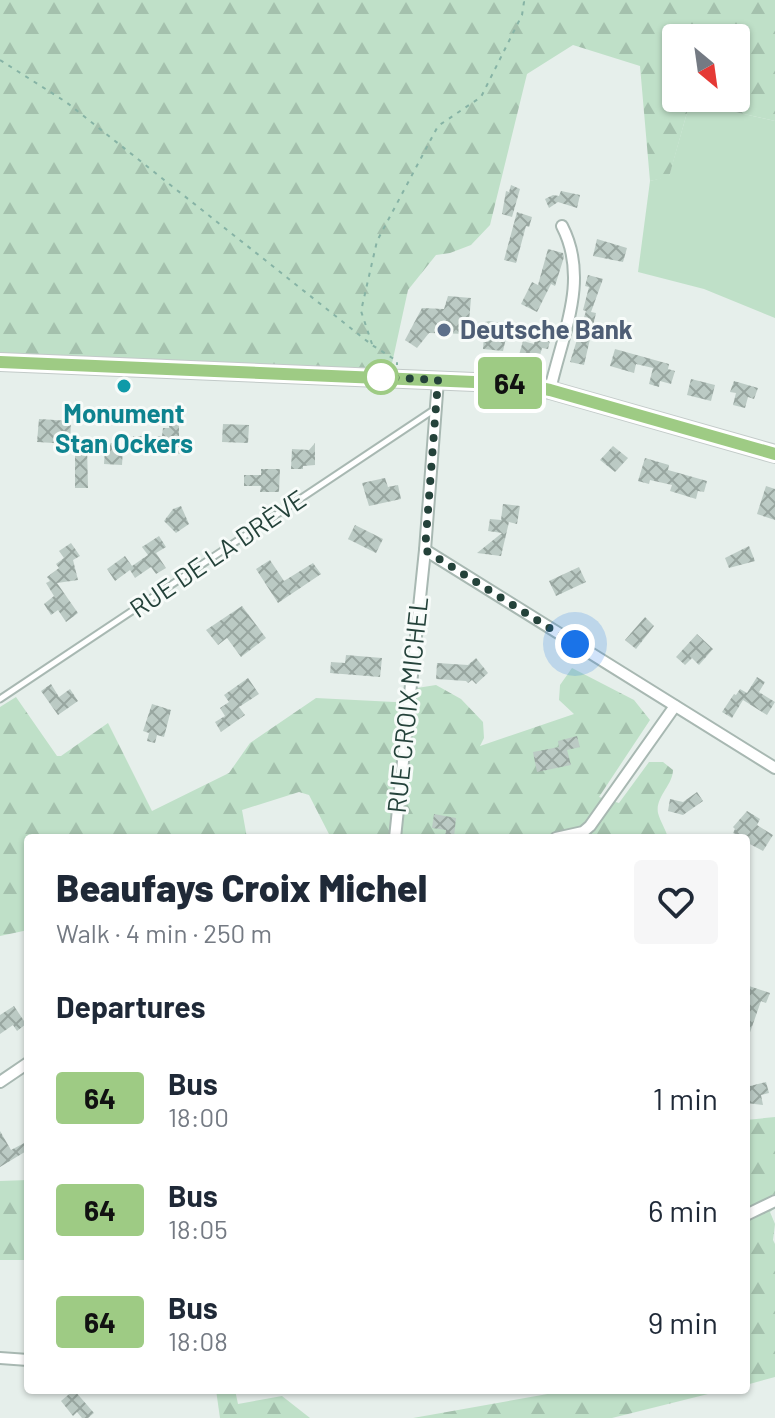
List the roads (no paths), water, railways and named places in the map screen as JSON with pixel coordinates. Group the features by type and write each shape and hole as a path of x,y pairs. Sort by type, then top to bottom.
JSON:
{"main road":[{"path":"0,362 496,382 550,390 775,454"}],"street":[{"path":"550,390 575,292 572,245 562,226"},
{"name":"RUE CROIX MICHEL","path":"395,834 425,550 438,380"},
{"path":"425,550 775,768"},
{"path":"574,834 590,826 675,706"},
{"path":"0,1082 24,1066"},
{"path":"750,1213 775,1201"},
{"path":"0,1358 24,1360"}],"lane":[{"name":"RUE DE LA DRÈVE","path":"0,699 436,408"}],"place":[{"name":"Deutsche Bank","path":"444,330"},
{"name":"Monument Stan Ockers","path":"124,386"}]}
